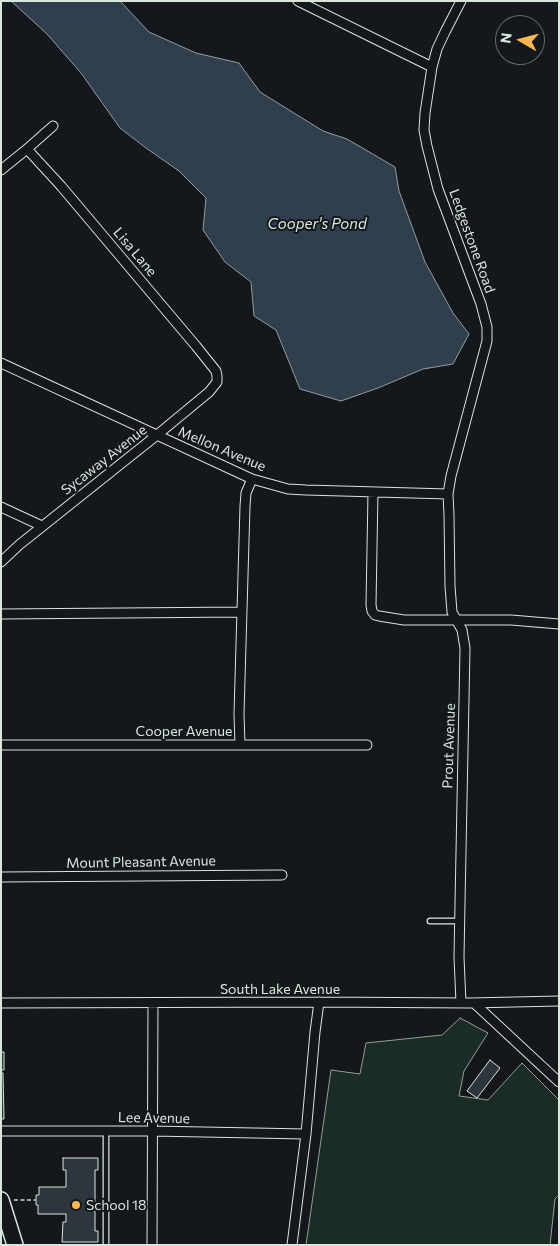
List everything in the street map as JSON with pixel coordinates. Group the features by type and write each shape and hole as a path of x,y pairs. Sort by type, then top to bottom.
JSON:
{"highway":[{"path":"6,1200 15,1245"}],"street":[{"path":"298,1 432,67"},
{"name":"Ledgestone Road","path":"448,494 451,476 487,341 487,327 481,304 438,189 424,130 432,67 437,49 444,32 462,1"},
{"path":"1,170 53,126"},
{"name":"Lisa Lane","path":"27,149 61,186 196,346 218,376"},
{"name":"Mellon Avenue","path":"1,363 252,479 288,488 306,490 448,494"},
{"name":"Sycaway Avenue","path":"1,562 42,526 157,436 209,392 217,382 218,376"},
{"path":"240,745 239,714 244,506 246,493 252,479"},
{"path":"373,492 371,605 372,611 379,616 404,620 511,620 559,624"},
{"name":"Prout Avenue","path":"448,494 452,612 462,630 465,648 461,793 460,957 462,1003"},
{"path":"1,507 42,526"},
{"path":"1,614 242,612"},
{"name":"Cooper Avenue","path":"1,745 366,745"},
{"name":"Mount Pleasant Avenue","path":"1,877 282,875"},
{"name":"South Lake Avenue","path":"1,1003 474,1003 559,1001"},
{"path":"292,1245 306,1134 319,1002"},
{"path":"152,1245 153,1003"},
{"path":"474,1003 559,1082"},
{"name":"Lee Avenue","path":"1,1131 306,1134"}],"lane":[{"path":"430,921 460,921"},
{"path":"106,1131 106,1245"}],"path":[{"path":"6,1200 36,1200"}],"green space":[{"path":"460,1018 488,1033 464,1071 459,1096 488,1100 522,1063 559,1100 559,1195 555,1199 550,1245 306,1245 331,1070 360,1074 366,1043 442,1035"}],"water":[{"name":"Cooper's Pond","path":"11,1 120,1 149,32 196,53 239,63 260,92 323,131 347,139 395,167 399,191 425,262 453,313 469,334 453,364 423,369 341,401 300,389 276,330 254,316 251,282 225,262 203,230 206,198 179,171 120,128 81,73 47,34"}],"building":[{"path":"1,1052 4,1052 4,1070 1,1070"},
{"path":"490,1060 500,1068 477,1098 467,1091"},
{"path":"1,1073 3,1073 4,1119 1,1119"},
{"path":"63,1158 98,1158 98,1170 95,1170 95,1231 98,1231 98,1242 62,1242 63,1222 66,1222 66,1214 38,1214 36,1195 39,1195 39,1187 66,1187 66,1170 63,1170"}],"place":[{"name":"School 18","path":"76,1205"}]}
